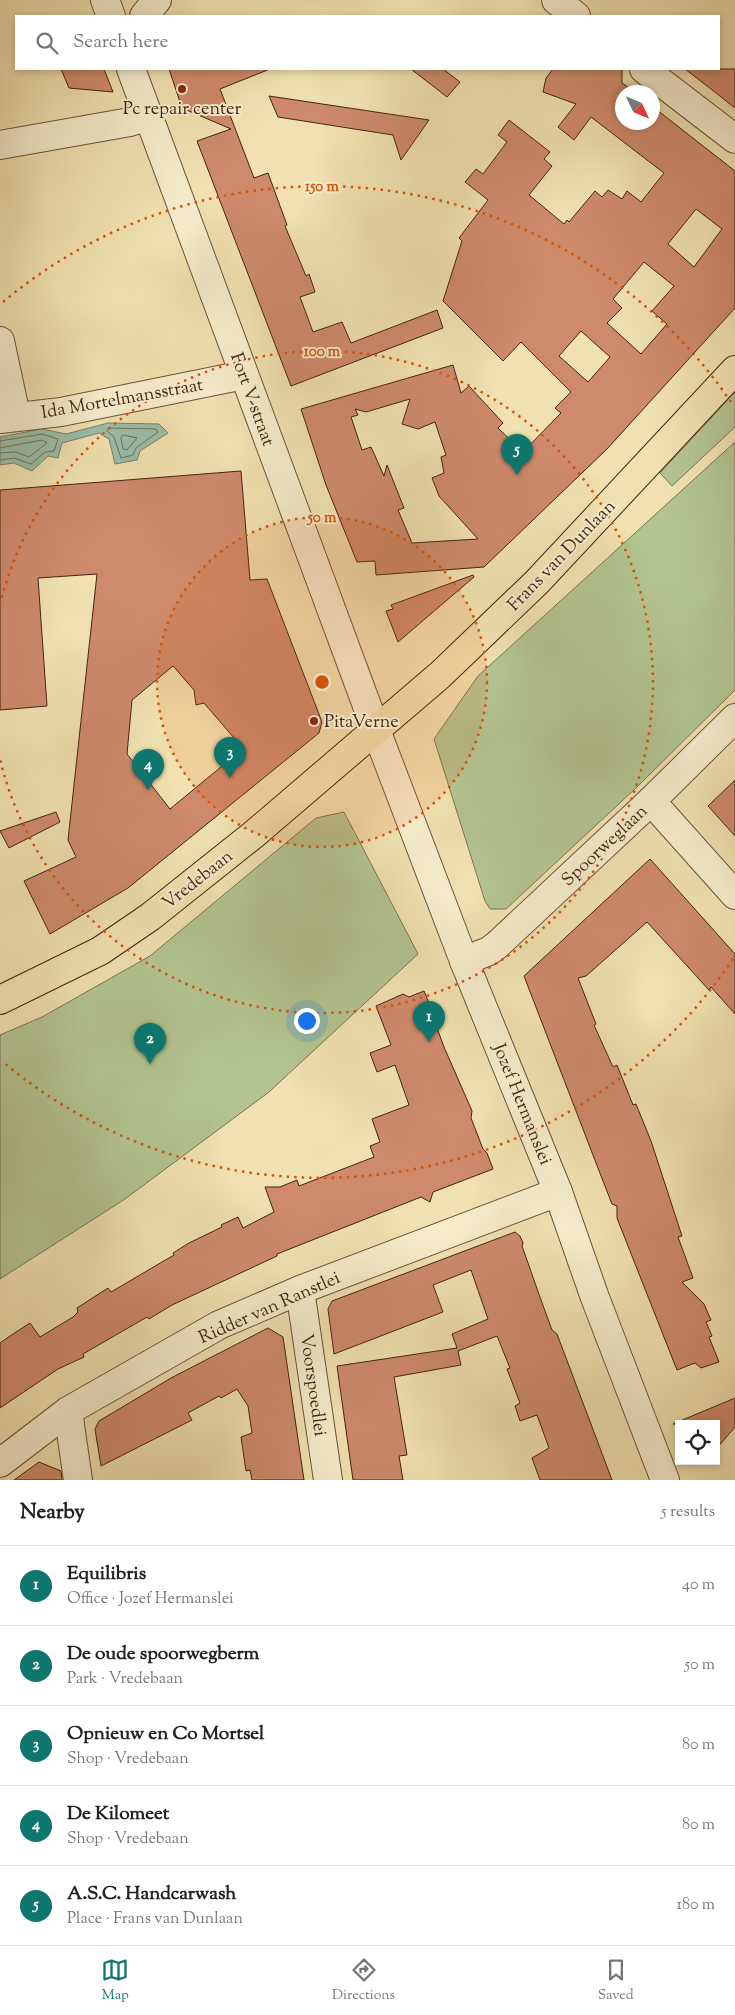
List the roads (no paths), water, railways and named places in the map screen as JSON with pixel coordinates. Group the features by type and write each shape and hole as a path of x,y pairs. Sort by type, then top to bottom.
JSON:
{"main road":[{"name":"Frans van Dunlaan","path":"376,730 440,676 537,582 735,370"},
{"name":"Vredebaan","path":"0,1000 100,951 150,916 253,835 376,730"}],"street":[{"path":"104,0 111,15"},
{"path":"145,15 158,0"},
{"path":"556,0 575,15"},
{"path":"582,15 594,0"},
{"name":"Fort V-straat","path":"131,70 376,730"},
{"path":"645,70 735,138"},
{"path":"0,146 130,122 149,116"},
{"path":"0,341 8,418"},
{"name":"Ida Mortelmansstraat","path":"8,418 61,412 244,375"},
{"name":"Spoorweglaan","path":"464,961 489,951 651,801 735,718"},
{"name":"Jozef Hermanslei","path":"376,730 464,961 558,1192 594,1295 665,1480"},
{"path":"651,801 735,895"},
{"name":"Ridder van Ranstlei","path":"0,1463 68,1411 219,1325 300,1290 558,1192"},
{"name":"Voorspoedlei","path":"300,1290 328,1480"},
{"path":"68,1411 78,1480"}],"water":[{"path":"108,423 159,424 168,433 140,451 137,460 115,464 109,439 99,433 62,443 58,458 48,456 32,471 14,463 0,465 0,437 42,429 66,434"}],"place":[{"name":"Pc repair center","path":"182,89"},
{"name":"A.S.C. Handcarwash","path":"517,475"},
{"name":"PitaVerne","path":"314,721"},
{"name":"Opnieuw en Co Mortsel","path":"230,778"},
{"name":"De Kilomeet","path":"148,790"},
{"name":"Equilibris","path":"429,1042"},
{"name":"De oude spoorwegberm","path":"150,1064"}]}
